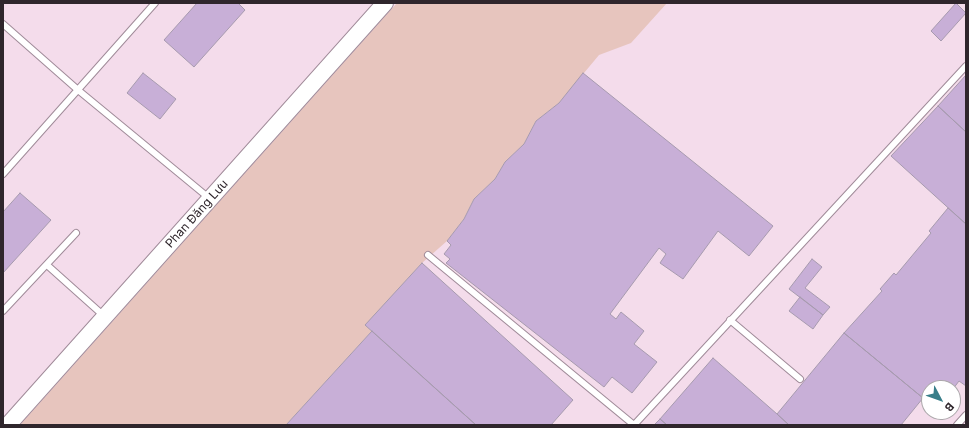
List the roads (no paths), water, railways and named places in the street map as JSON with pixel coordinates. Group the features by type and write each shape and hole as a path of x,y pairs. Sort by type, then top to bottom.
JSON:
{"street":[{"name":"Phan Đăng Lưu","path":"8,425 385,3"}],"lane":[{"path":"3,174 155,3"},
{"path":"3,24 78,90 211,198"},
{"path":"428,255 634,425 966,66"},
{"path":"3,311 76,233"},
{"path":"47,265 105,317"},
{"path":"730,320 800,379"},
{"path":"957,425 966,414"}]}
